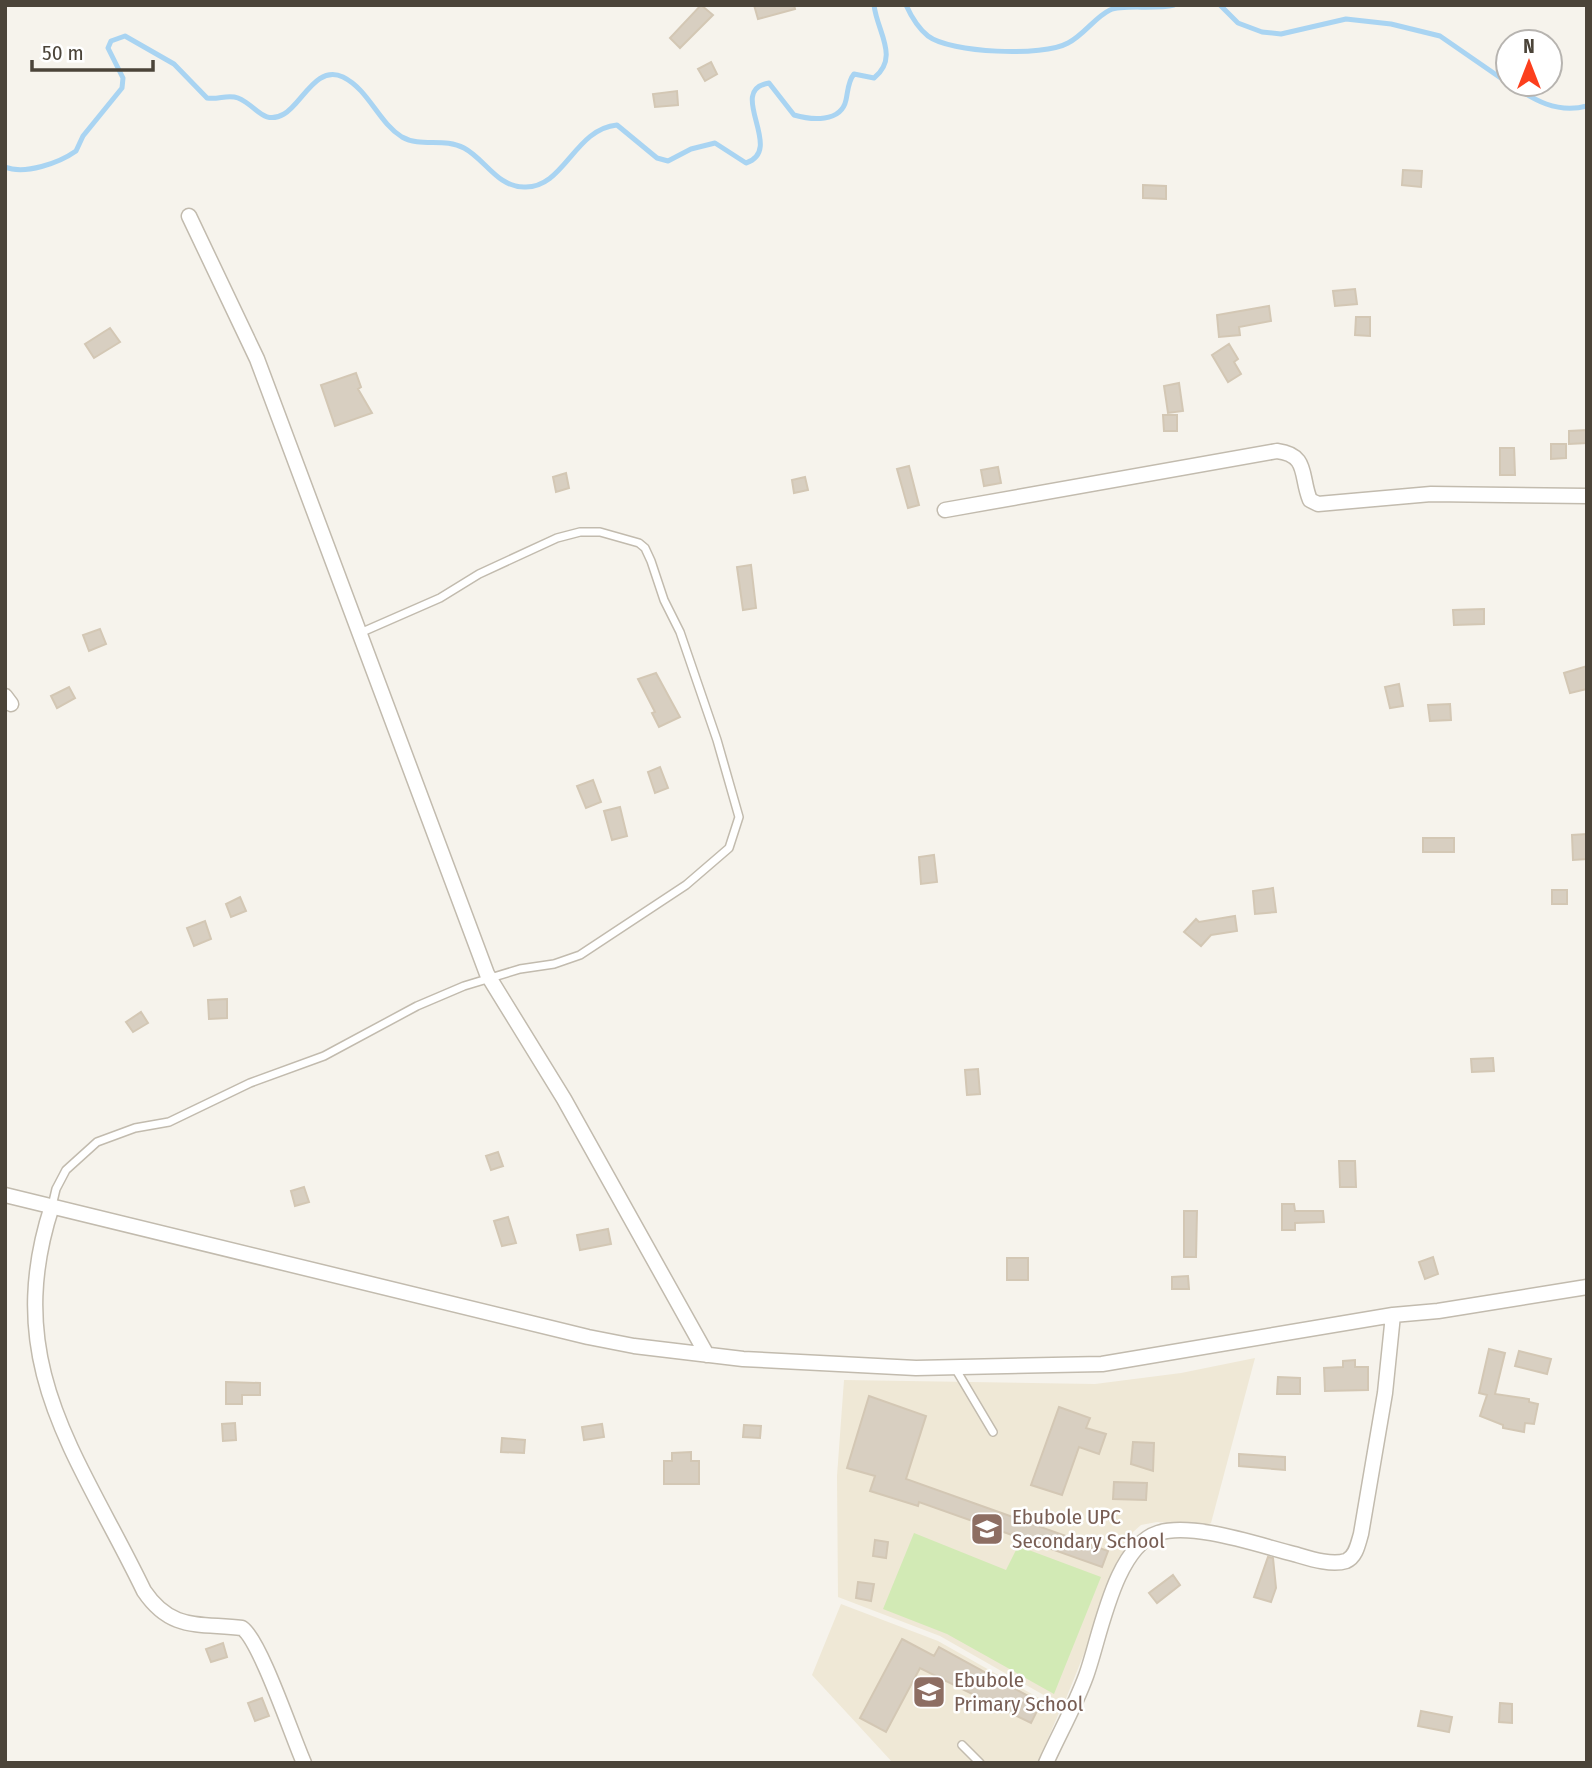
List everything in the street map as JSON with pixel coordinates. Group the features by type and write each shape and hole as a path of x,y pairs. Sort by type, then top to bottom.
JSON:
{"street":[{"path":"189,216 257,359 489,978 564,1098 707,1355"},
{"path":"945,510 1277,451 1290,452 1300,460 1310,500 1318,505 1432,494 1587,496"},
{"path":"5,1195 588,1337 707,1355 847,1366 955,1368 1102,1364 1393,1315 1438,1311 1587,1287"},
{"path":"52,1206 39,1242 33,1308 38,1366 54,1414 144,1591 158,1612 175,1621 242,1628 247,1631 262,1660 304,1763"},
{"path":"1046,1763 1086,1676 1119,1575 1134,1553 1157,1533 1182,1531 1217,1536 1316,1560 1345,1561 1354,1555 1361,1534 1385,1393 1393,1315"}],"lane":[{"path":"52,1206 56,1189 66,1170 97,1142 135,1128 169,1122 250,1083 358,1040 417,1006 489,978 554,964 580,955 686,885 729,848 738,817 680,632 664,600 645,548 621,537 580,532 533,547 440,598 360,633"},
{"path":"955,1368 993,1433"},
{"path":"962,1745 981,1763"}],"shaded area":[{"name":"Ebubole UPC Secondary School","path":"1255,1358 1211,1523 1205,1526 1157,1522 1141,1525 1133,1532 1063,1706 940,1636 838,1597 837,1476 844,1380 1095,1384 1181,1373"},
{"name":"Ebubole Primary School","path":"841,1604 938,1641 1060,1710 1038,1763 893,1763 812,1675"}],"green space":[{"path":"914,1533 1006,1570 1018,1546 1101,1577 1054,1694 947,1634 883,1609"}],"building":[{"path":"701,5 713,15 680,48 670,38"},
{"path":"754,5 794,5 795,9 758,19"},
{"path":"711,62 717,74 705,81 698,69"},
{"path":"677,91 678,105 655,107 653,94"},
{"path":"1403,170 1422,171 1421,187 1402,185"},
{"path":"1143,185 1166,186 1166,199 1143,198"},
{"path":"1355,289 1357,304 1335,306 1333,291"},
{"path":"1269,306 1271,321 1239,327 1240,335 1219,337 1217,315"},
{"path":"1356,317 1370,317 1370,336 1355,335"},
{"path":"110,328 120,342 94,358 85,344"},
{"path":"1229,344 1238,359 1234,362 1241,374 1228,382 1212,355"},
{"path":"356,373 361,387 358,389 372,413 335,426 321,385"},
{"path":"1179,383 1183,411 1168,413 1164,386"},
{"path":"1163,415 1177,415 1177,431 1164,431"},
{"path":"1587,430 1587,443 1569,444 1569,431"},
{"path":"1551,444 1566,444 1566,458 1551,459"},
{"path":"1500,448 1514,448 1515,475 1500,475"},
{"path":"909,466 919,505 908,508 897,469"},
{"path":"998,467 1001,483 984,486 981,470"},
{"path":"566,473 569,488 556,492 553,477"},
{"path":"805,477 808,490 794,493 792,480"},
{"path":"751,565 756,608 743,610 737,567"},
{"path":"1484,609 1484,624 1454,625 1453,610"},
{"path":"100,629 106,644 89,651 83,635"},
{"path":"1587,666 1587,689 1570,693 1564,673"},
{"path":"656,673 680,717 659,727 652,713 655,712 638,679"},
{"path":"1399,684 1403,706 1390,708 1385,687"},
{"path":"69,687 75,698 57,708 51,696"},
{"path":"1450,704 1451,720 1430,721 1428,705"},
{"path":"660,767 668,788 655,793 648,772"},
{"path":"593,780 601,802 586,808 577,786"},
{"path":"620,807 627,836 612,840 604,811"},
{"path":"1587,834 1587,859 1573,860 1572,835"},
{"path":"1423,838 1454,838 1454,852 1423,852"},
{"path":"934,855 937,882 921,884 919,857"},
{"path":"1273,888 1276,912 1255,914 1253,891"},
{"path":"1552,890 1567,890 1567,904 1552,904"},
{"path":"240,897 246,911 231,917 226,904"},
{"path":"1235,916 1237,931 1211,935 1201,946 1184,932 1196,919 1199,922"},
{"path":"205,921 211,939 194,946 187,928"},
{"path":"227,999 227,1018 209,1019 208,1000"},
{"path":"141,1012 148,1023 133,1032 126,1022"},
{"path":"1493,1058 1494,1071 1472,1072 1471,1059"},
{"path":"978,1069 980,1094 967,1095 965,1070"},
{"path":"498,1152 503,1166 491,1170 486,1156"},
{"path":"1339,1161 1355,1161 1356,1187 1340,1187"},
{"path":"304,1187 309,1202 295,1206 291,1191"},
{"path":"1282,1204 1294,1204 1295,1211 1323,1211 1324,1222 1295,1223 1295,1230 1282,1230"},
{"path":"1184,1211 1197,1211 1196,1257 1184,1257"},
{"path":"508,1217 516,1243 502,1246 494,1221"},
{"path":"608,1229 611,1244 580,1250 577,1235"},
{"path":"1433,1257 1438,1274 1425,1279 1419,1262"},
{"path":"1007,1258 1028,1258 1028,1280 1007,1280"},
{"path":"1188,1276 1189,1289 1172,1289 1172,1277"},
{"path":"1489,1349 1505,1353 1495,1394 1529,1399 1529,1402 1538,1404 1534,1424 1525,1423 1524,1432 1503,1428 1503,1425 1480,1416 1487,1395 1479,1393"},
{"path":"1519,1351 1551,1359 1547,1374 1515,1366"},
{"path":"1355,1360 1355,1367 1368,1367 1368,1390 1325,1391 1324,1368 1343,1367 1343,1361"},
{"path":"1278,1377 1300,1378 1300,1394 1277,1394"},
{"path":"226,1382 260,1383 260,1395 242,1395 242,1404 226,1404"},
{"path":"869,1396 926,1416 906,1479 1108,1551 1102,1567 919,1502 918,1506 870,1491 875,1476 847,1468"},
{"path":"1059,1407 1090,1418 1086,1428 1106,1434 1099,1454 1079,1447 1062,1495 1031,1485"},
{"path":"235,1423 236,1440 223,1441 222,1424"},
{"path":"602,1424 604,1437 584,1440 582,1427"},
{"path":"744,1425 761,1426 760,1438 743,1437"},
{"path":"502,1438 525,1440 524,1453 501,1452"},
{"path":"1133,1442 1154,1443 1153,1471 1131,1464"},
{"path":"691,1452 691,1461 699,1461 699,1484 664,1484 664,1461 672,1461 672,1453"},
{"path":"1239,1454 1285,1457 1285,1470 1239,1466"},
{"path":"1114,1482 1147,1483 1146,1500 1113,1499"},
{"path":"875,1540 888,1542 886,1558 873,1556"},
{"path":"1268,1557 1273,1558 1276,1588 1271,1602 1254,1597"},
{"path":"1173,1575 1180,1585 1157,1603 1149,1593"},
{"path":"858,1582 874,1584 871,1601 856,1598"},
{"path":"902,1639 934,1656 939,1647 1041,1703 1031,1723 920,1668 886,1732 860,1718"},
{"path":"223,1643 227,1657 211,1662 206,1649"},
{"path":"262,1698 269,1716 255,1721 248,1703"},
{"path":"1500,1703 1512,1704 1512,1723 1499,1722"},
{"path":"1421,1711 1452,1717 1449,1732 1418,1726"}],"waterway":[{"path":"5,167 22,170 42,167 76,151 83,136 122,88 123,78 108,48 111,41 125,36 174,64 207,98 238,98 270,118 291,109 317,80 333,74 343,77 360,90 386,123 402,137 417,142 449,143 464,148 499,178 515,186 538,185 549,179 590,137 602,129 617,125 657,158 668,161 691,149 715,143 746,163 757,156 760,146 752,97 757,88 769,83 794,115 824,118 838,113 843,107 854,74 874,78 882,70 885,44 874,5"},
{"path":"906,5 921,29 939,42 997,51 1039,50 1068,43 1105,13 1116,8 1174,5"},
{"path":"1220,5 1238,23 1262,32 1281,34 1346,19 1391,24 1440,36 1494,73"},
{"path":"1533,98 1556,107 1587,106"}],"place":[{"name":"Ebubole UPC Secondary School","path":"987,1529"},
{"name":"Ebubole Primary School","path":"929,1692"}]}
